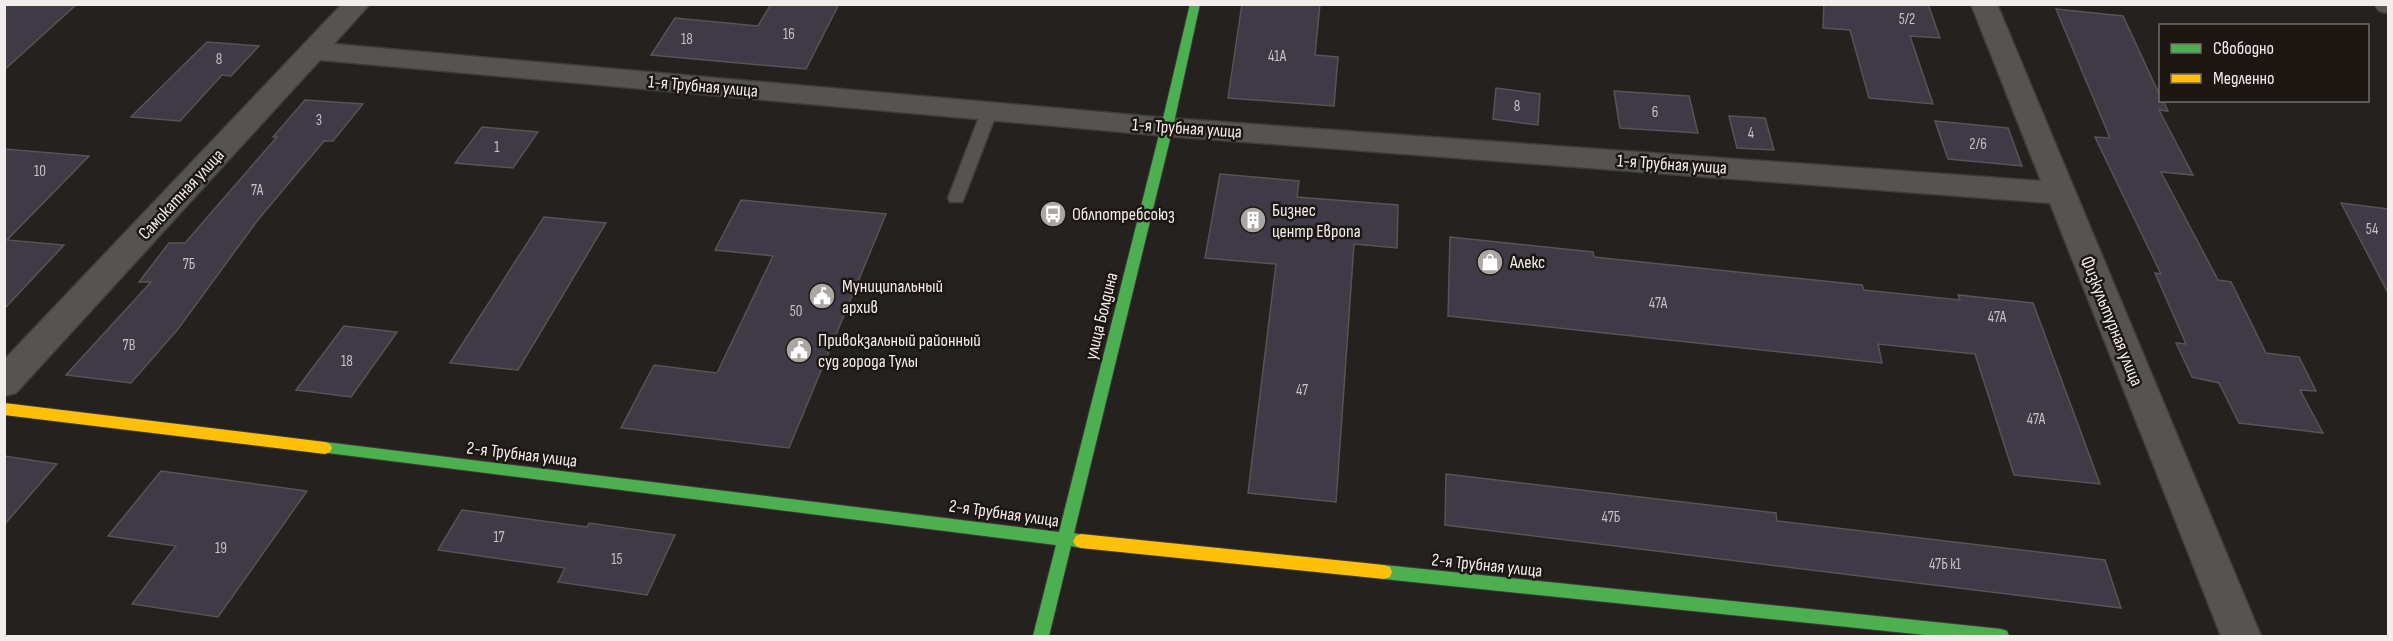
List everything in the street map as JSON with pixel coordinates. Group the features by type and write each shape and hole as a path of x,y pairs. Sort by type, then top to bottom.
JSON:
{"street":[{"name":"Самокатная улица","path":"4,383 357,4"},
{"name":"улица Болдина","path":"1041,636 1063,539 1167,127 1195,4"},
{"name":"Физкультурная улица","path":"1984,4 2241,636"},
{"name":"1-я Трубная улица","path":"315,51 1167,127 2060,193"},
{"name":"2-я Трубная улица","path":"4,409 1063,539 2001,636"}],"lane":[{"path":"956,198 989,112"}],"building":[{"path":"4,4 77,4 4,70"},
{"path":"771,4 839,4 806,69 651,55 675,18 758,26"},
{"path":"1242,4 1320,4 1315,55 1338,57 1334,106 1228,98"},
{"path":"1824,4 1928,4 1940,38 1910,36 1933,104 1869,98 1850,30 1823,28"},
{"path":"2056,9 2123,16 2159,94 2159,102 2164,102 2168,111 2159,110 2193,175 2161,172 2218,280 2231,282 2266,353 2299,357 2316,391 2300,390 2323,433 2239,423 2219,383 2192,377 2176,343 2186,344 2155,273 2161,274 2095,137 2110,138"},
{"path":"207,42 259,46 231,76 222,75 180,121 131,117"},
{"path":"1496,88 1540,94 1538,125 1493,119"},
{"path":"1614,91 1689,96 1698,133 1620,128"},
{"path":"305,100 363,104 333,141 324,141 257,221 178,329 131,383 66,375 151,282 139,282 169,243 185,243 277,137 273,137"},
{"path":"1729,116 1765,118 1774,150 1737,148"},
{"path":"1935,121 2008,128 2022,166 1948,159"},
{"path":"482,127 538,132 513,168 455,163"},
{"path":"4,149 89,156 7,240 64,245 4,309"},
{"path":"1220,174 1299,181 1297,197 1398,205 1397,248 1354,244 1336,502 1248,493 1276,264 1205,258"},
{"path":"741,200 886,214 789,448 621,428 654,365 717,373 773,256 715,250"},
{"path":"2341,203 2388,209 2388,293"},
{"path":"544,217 606,223 518,370 450,363"},
{"path":"1450,237 1593,252 1594,257 1862,285 1864,290 1960,300 1958,295 2033,303 2100,484 2014,475 1975,354 1878,344 1882,363 1448,316"},
{"path":"344,326 397,332 351,397 296,390"},
{"path":"4,456 57,464 4,525"},
{"path":"161,471 307,491 218,617 132,604 176,546 108,536"},
{"path":"1446,474 1776,513 1777,521 2105,560 2121,608 1445,525"},
{"path":"462,510 587,527 589,523 675,535 647,595 558,582 565,568 438,550"}],"traffic: fast":[{"path":"1041,636 1167,127 1195,4"},
{"path":"325,448 1081,541"},
{"path":"1384,572 2001,636"}],"traffic: slow":[{"path":"4,409 325,448"},
{"path":"1081,541 1384,572"}],"place":[{"name":"Облпотребсоюз","path":"1053,214"},
{"name":"Бизнес центр Европа","path":"1253,220"},
{"name":"Алекс","path":"1490,262"},
{"name":"Муниципальный архив","path":"822,296"},
{"name":"Привокзальный районный суд города Тулы","path":"799,350"}]}
